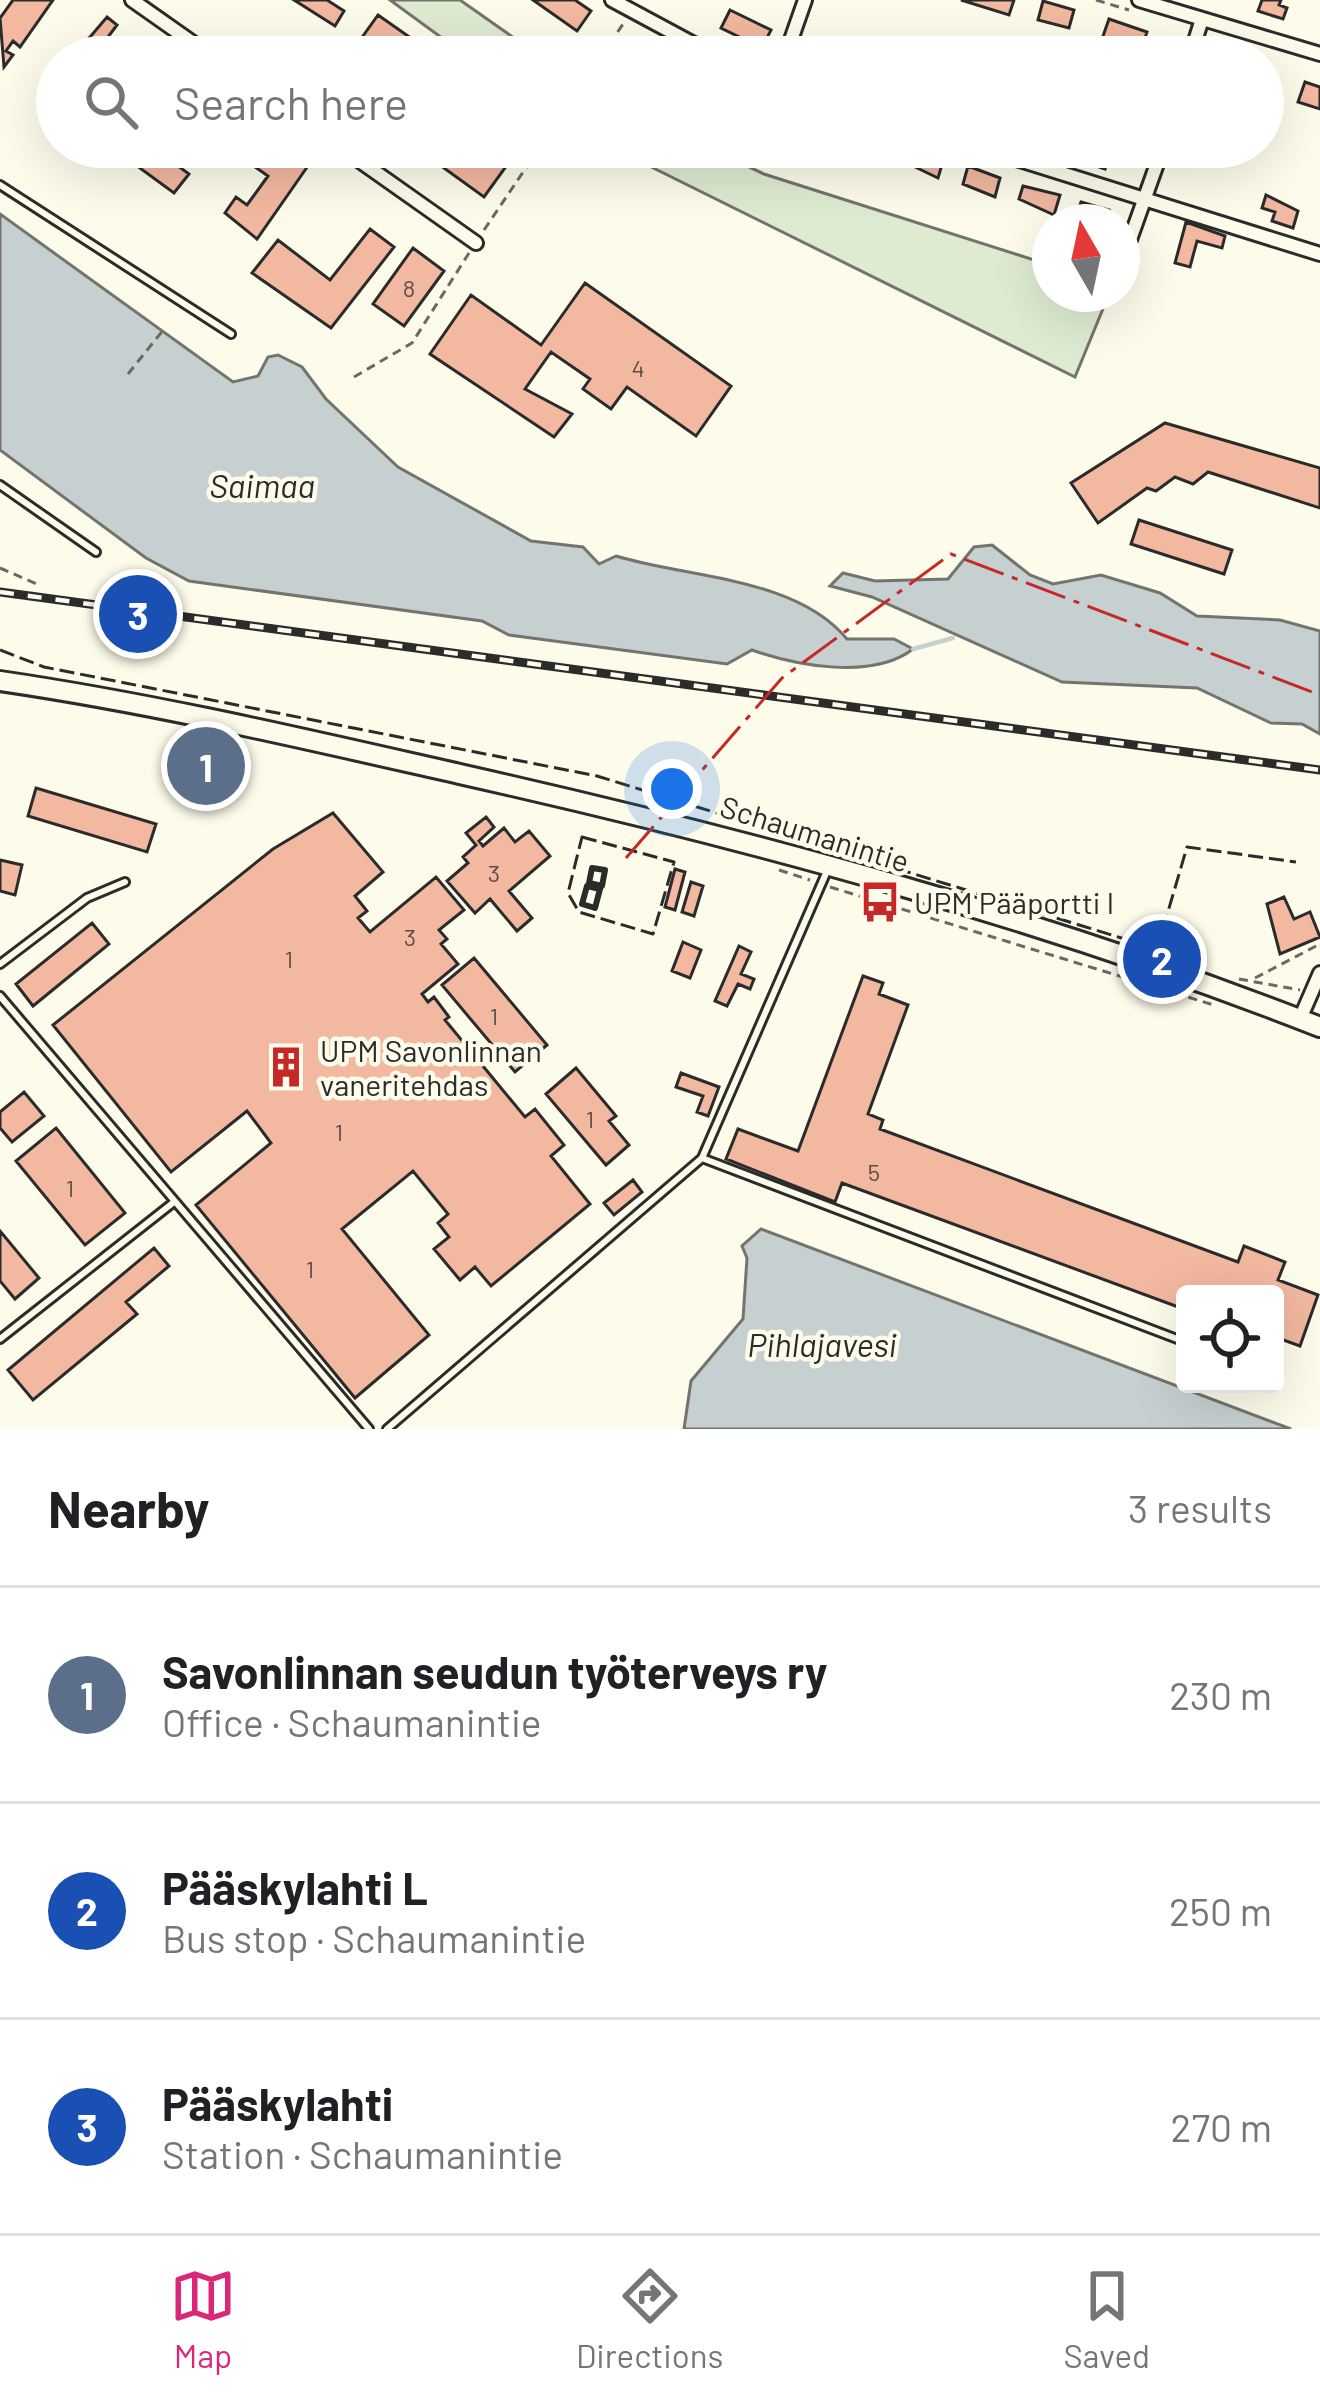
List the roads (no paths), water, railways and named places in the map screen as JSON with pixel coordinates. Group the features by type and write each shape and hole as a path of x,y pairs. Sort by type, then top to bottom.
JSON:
{"street":[{"path":"132,0 183,36"},
{"path":"612,0 676,36"},
{"path":"792,36 805,0"},
{"path":"1139,0 1256,36"},
{"path":"1197,36 1202,20"},
{"path":"1284,44 1320,55"},
{"path":"370,168 476,243"},
{"path":"1047,168 1320,254"},
{"path":"1140,216 1156,168"},
{"name":"Schaumanintie","path":"0,681 185,709 686,825 825,876 1121,957 1320,1027"},
{"path":"1300,1019 1320,973"}],"lane":[{"path":"0,185 231,334"},
{"path":"0,484 96,552"},
{"path":"387,1429 702,1158 825,876"},
{"path":"0,964 87,898 125,882"},
{"path":"0,996 369,1429"},
{"path":"702,1158 1176,1339"},
{"path":"0,1339 174,1202"}],"water":[{"name":"Saimaa","path":"0,214 233,382 258,376 268,357 278,355 302,367 326,399 398,467 531,541 583,547 599,564 616,556 739,582 800,603 847,639 894,639 913,649 896,659 856,667 812,665 752,650 727,664 509,635 482,621 189,581 146,558 0,450"},
{"path":"992,545 1030,575 1053,584 1101,575 1160,593 1197,616 1280,620 1320,631 1320,734 1302,724 1271,723 1197,688 1062,682 872,597 830,586 843,573 875,581 948,579 974,547"},
{"name":"Pihlajavesi","path":"761,1229 1176,1386 1176,1393 1196,1393 1291,1429 684,1429 691,1381 743,1319 747,1258 742,1246"}],"waterway":[{"path":"913,649 953,638"}],"railway":[{"path":"0,592 1320,770"}],"place":[{"name":"Pääskylahti","path":"138,614"},
{"name":"Savonlinnan seudun työterveys ry","path":"206,766"},
{"name":"UPM Pääportti I","path":"880,902"},
{"name":"Pääskylahti L","path":"1162,959"},
{"name":"UPM Savonlinnan vaneritehdas","path":"286,1067"}]}
